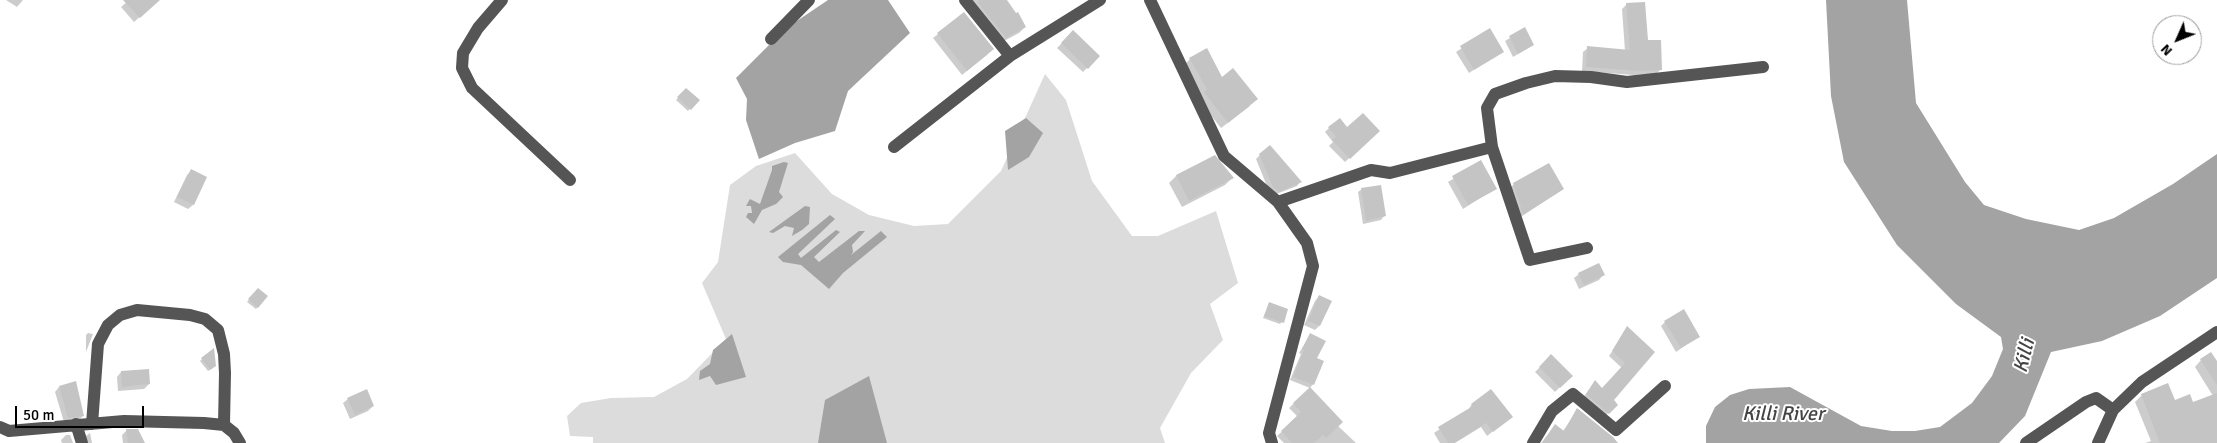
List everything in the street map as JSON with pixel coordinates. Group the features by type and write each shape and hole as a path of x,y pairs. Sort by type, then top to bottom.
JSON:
{"street":[{"path":"502,0 478,28 464,53 462,68 472,88 570,180"},
{"path":"771,39 809,0"},
{"path":"965,0 1010,56"},
{"path":"894,147 1010,56 1100,0"},
{"path":"1150,0 1224,156 1278,202 1307,242 1313,266 1269,433 1272,443"},
{"path":"1587,248 1530,260 1492,147 1487,108 1495,94 1526,83 1555,76 1591,77 1627,82 1763,67"},
{"path":"1278,202 1371,170 1390,174 1492,147"},
{"path":"92,424 98,344 108,325 120,315 138,310 190,315 205,319 218,330 224,354 224,425"},
{"path":"2098,443 2113,410 2142,382 2217,332"},
{"path":"1533,443 1552,411 1573,394 1616,430 1665,386"},
{"path":"2026,443 2086,402 2096,398 2113,410"},
{"path":"0,427 9,431 124,421 224,425 234,433 240,443"},
{"path":"76,424 82,443"}],"shaded area":[{"path":"1045,74 1066,100 1092,181 1132,236 1158,236 1216,211 1238,283 1210,304 1223,340 1191,373 1160,428 1165,443 593,443 593,437 570,436 567,416 581,403 611,398 654,397 687,379 726,339 702,283 718,262 730,185 756,166 795,153 832,194 869,215 914,226 948,224 1001,171"}],"water":[{"path":"828,0 888,0 910,33 848,91 835,131 795,143 759,159 746,120 747,99 736,78 785,29"},
{"path":"1826,0 1907,0 1916,103 1965,182 1984,205 2026,219 2079,230 2114,218 2173,184 2217,154 2217,278 2160,316 2102,341 2051,352 2025,416 1999,443 1706,443 1706,426 1715,407 1730,395 1749,389 1790,387 1861,426 1892,431 1915,431 1940,427 1972,403 1992,376 2003,349 2001,337 1956,304 1897,245 1844,162 1831,96"},
{"path":"1026,118 1043,133 1029,157 1008,170 1005,131"},
{"path":"784,162 788,163 779,192 783,197 776,204 762,210 754,224 746,217 748,213 752,213 751,206 746,206 750,199 760,204 772,166"},
{"path":"805,206 810,207 809,224 802,230 792,236 794,228 785,226 773,233 769,232"},
{"path":"830,215 835,219 798,254 801,258 836,230 840,232 814,257 819,262 859,231 865,231 852,245 853,252 851,255 881,231 887,237 843,273 829,289 801,265 783,262 778,257"},
{"path":"732,334 746,377 716,385 710,376 699,380 700,371 710,364 713,350"},
{"path":"869,376 887,443 818,443 825,400"}],"building":[{"path":"123,0 160,0 140,18"},
{"path":"979,0 1007,0 1016,13 1018,12 1026,27 1006,38 977,2"},
{"path":"1645,2 1648,40 1661,40 1662,70 1638,71 1586,67 1587,46 1630,50 1626,3"},
{"path":"964,12 994,49 967,71 937,33"},
{"path":"1525,27 1534,45 1518,54 1509,36"},
{"path":"1490,28 1504,52 1474,70 1460,46"},
{"path":"1073,30 1100,56 1088,69 1061,43"},
{"path":"1207,48 1222,77 1233,68 1258,99 1228,123 1204,92 1207,89 1189,58"},
{"path":"686,88 700,100 691,110 677,97"},
{"path":"1363,113 1380,131 1350,159 1332,140 1336,137 1328,127 1340,118 1347,127"},
{"path":"1270,145 1302,182 1279,192 1273,187 1259,154"},
{"path":"1215,155 1234,178 1189,201 1176,175"},
{"path":"1481,160 1497,189 1468,205 1452,176"},
{"path":"1549,163 1564,189 1523,215 1513,183"},
{"path":"191,169 207,177 194,205 177,197"},
{"path":"1381,185 1386,216 1366,221 1361,188"},
{"path":"1599,263 1605,275 1584,285 1578,273"},
{"path":"258,288 268,296 258,308 248,299"},
{"path":"1319,295 1332,301 1320,326 1308,321"},
{"path":"1269,302 1288,309 1284,323 1264,316"},
{"path":"1684,309 1700,337 1681,348 1664,321"},
{"path":"1627,326 1655,352 1614,400 1618,405 1609,414 1586,394 1595,380 1602,388 1625,363 1612,351"},
{"path":"1310,333 1326,341 1317,358 1324,361 1314,385 1293,377 1304,350 1302,349"},
{"path":"214,348 216,366 210,370 201,358"},
{"path":"2211,352 2217,361 2217,385 2200,359"},
{"path":"1551,354 1573,376 1560,388 1539,367"},
{"path":"149,369 150,384 122,387 121,371"},
{"path":"76,381 84,416 68,418 59,386"},
{"path":"2168,383 2175,400 2190,394 2193,402 2217,393 2217,443 2160,443 2141,394"},
{"path":"1310,387 1343,422 1326,438 1323,435 1314,443 1292,443 1281,431 1301,412 1293,403"},
{"path":"367,389 374,406 355,415 347,398"},
{"path":"1491,389 1513,417 1493,432 1486,423 1454,443 1448,443 1438,427 1473,406 1471,404"},
{"path":"1577,408 1618,443 1542,443 1555,424 1564,431"},
{"path":"126,429 138,429 145,443 128,443"}],"water label":[{"name":"Killi","path":"2025,356"},
{"name":"Killi River","path":"1783,415"}]}
